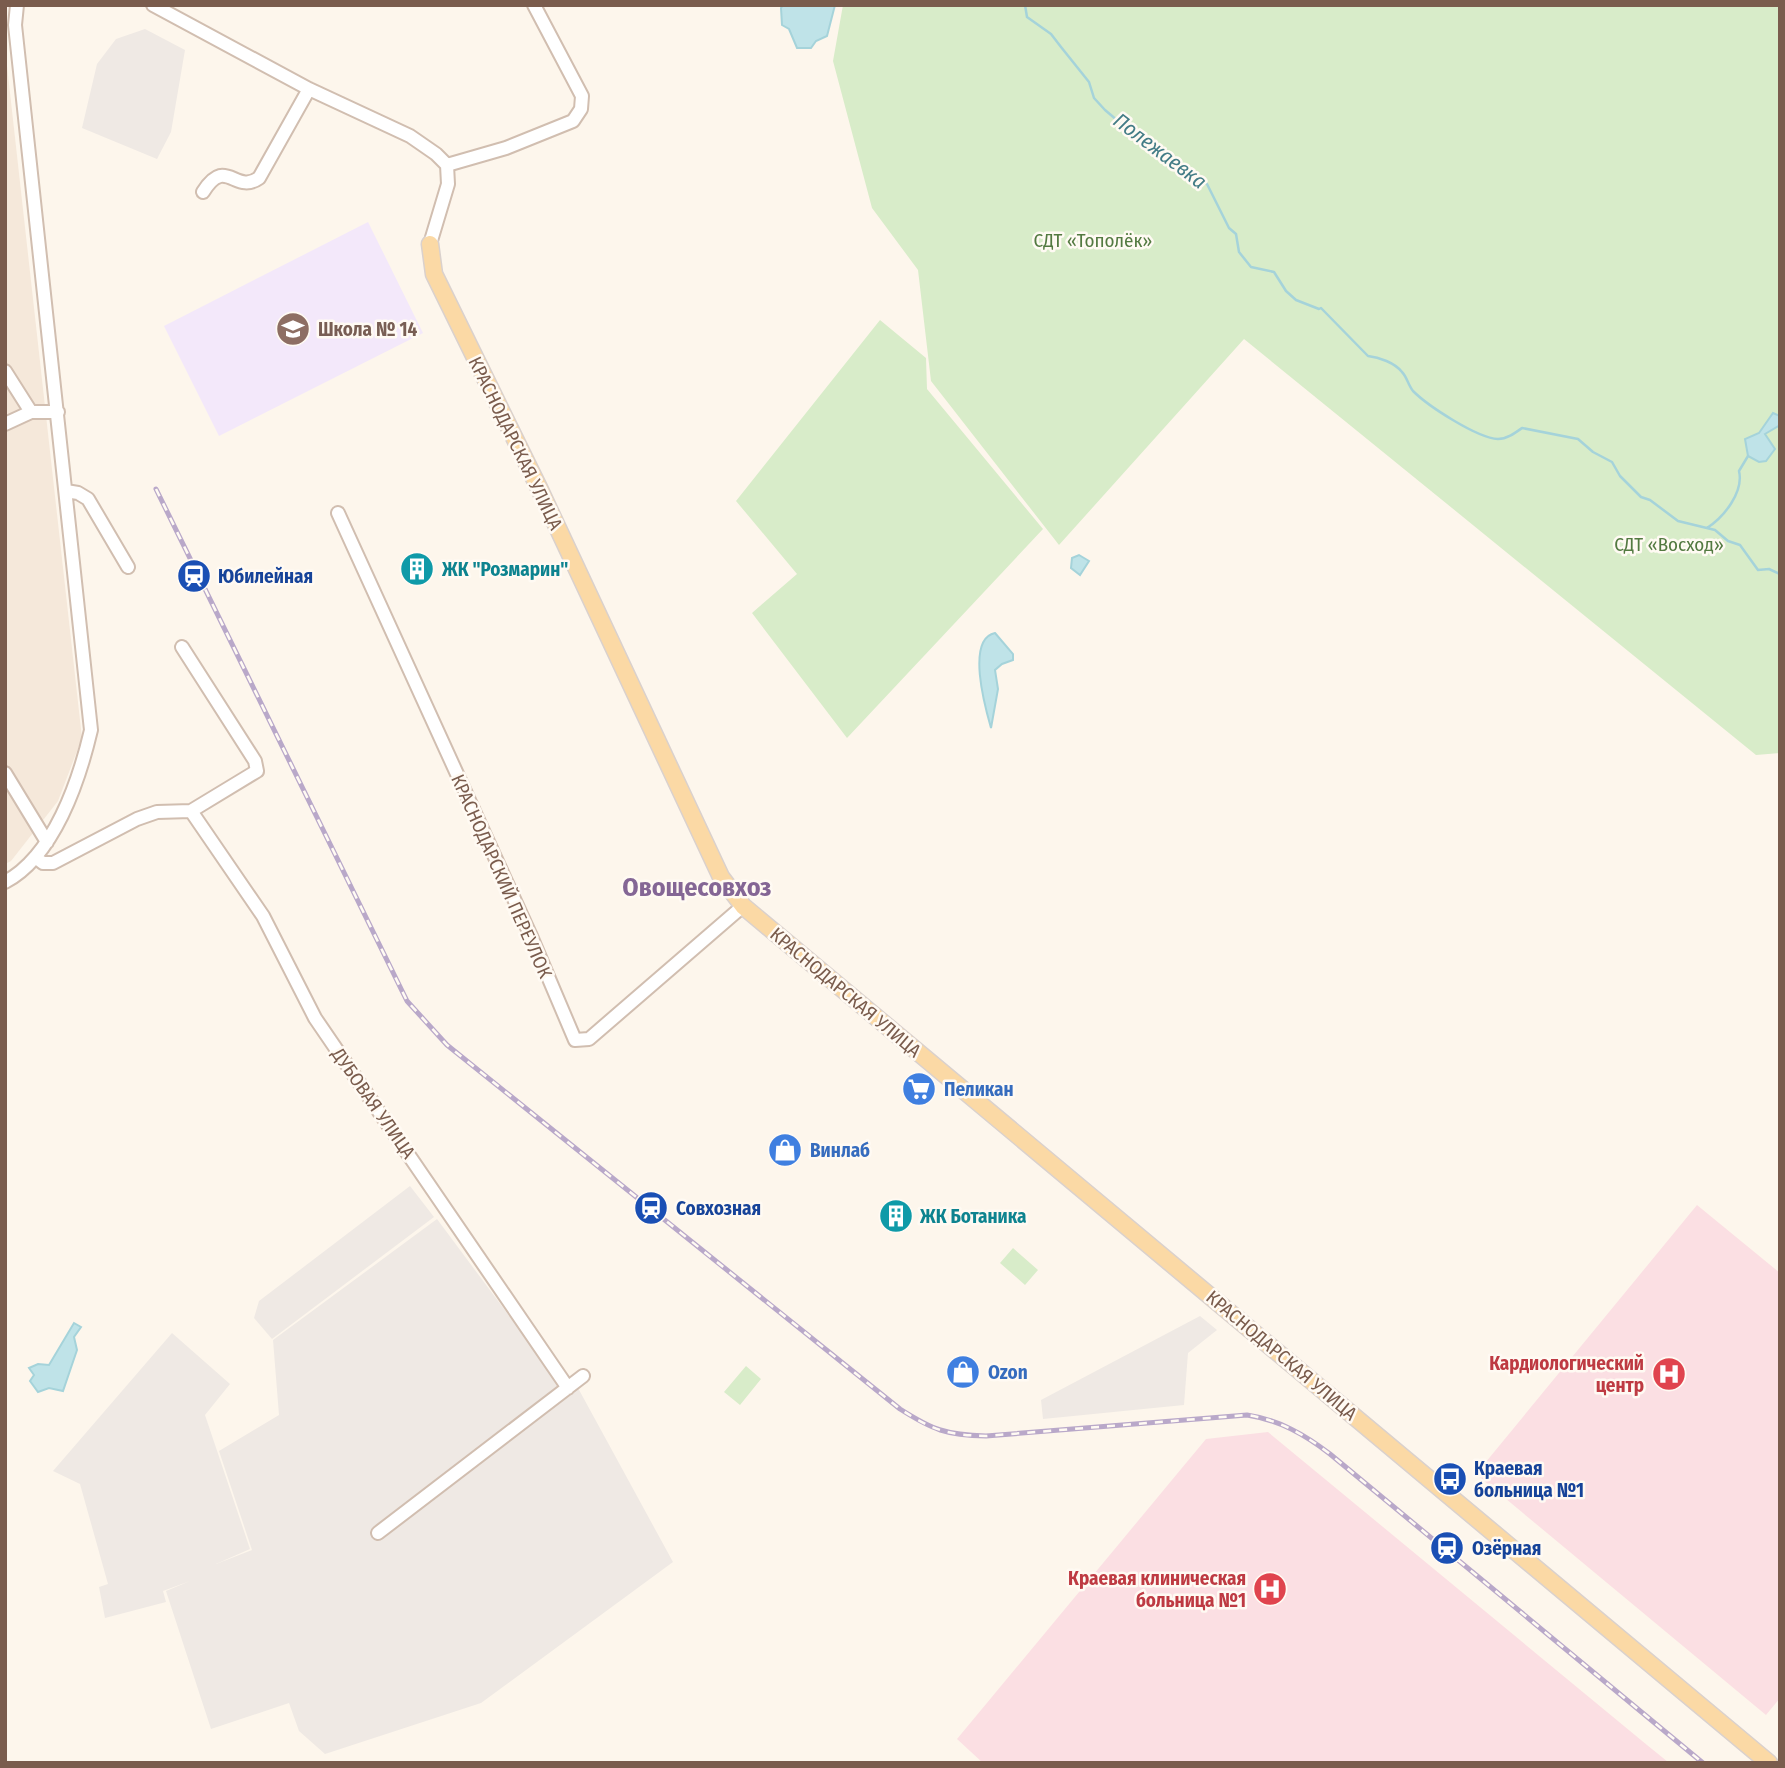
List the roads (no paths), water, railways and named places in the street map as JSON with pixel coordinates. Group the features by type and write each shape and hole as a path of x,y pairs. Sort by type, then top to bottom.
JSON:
{"main road":[{"name":"КРАСНОДАРСКАЯ УЛИЦА","path":"430,244 434,274 533,476 721,877 743,906 1769,1763"}],"street":[{"path":"5,882 18,875 47,842 79,773 91,730 15,25 17,5"},
{"path":"153,5 309,89 410,136 447,165 506,148 573,121 581,108 582,96 534,5"},
{"path":"203,192 215,177 224,176 247,183 259,178 309,89"},
{"name":"КРАСНОДАРСКАЯ УЛИЦА","path":"430,244 448,184 447,165"},
{"path":"5,371 31,412"},
{"path":"5,424 31,412 58,412"},
{"path":"65,491 78,493 88,499 128,567"},
{"name":"КРАСНОДАРСКИЙ ПЕРЕУЛОК","path":"338,513 530,934 575,1040 589,1039 743,906"},
{"path":"35,858 43,863 53,863 157,811 191,811 257,771 255,761 182,647"},
{"path":"5,773 47,842"},
{"name":"ДУБОВАЯ УЛИЦА","path":"191,811 263,916 315,1018 568,1388"},
{"path":"378,1534 583,1376"}],"water":[{"path":"783,5 835,5 827,36 816,41 811,48 797,48 789,29 782,25"},
{"path":"1773,413 1780,416 1780,425 1765,434 1775,449 1766,461 1759,462 1748,456 1745,439 1759,433"},
{"path":"1079,555 1089,561 1080,575 1071,568 1072,558"},
{"path":"995,633 1013,654 1013,660 995,670 998,689 991,728 982,690 979,660 986,638"},
{"path":"74,1323 81,1327 74,1337 77,1350 63,1391 49,1388 38,1392 30,1381 34,1375 29,1368 38,1364 49,1365"}],"waterway":[{"name":"Полежаевка","path":"1025,5 1027,17 1051,34 1089,82 1094,98 1105,110 1150,140 1207,184 1229,228 1236,234 1239,252 1251,267 1274,272 1286,291 1296,300 1321,308 1368,356 1386,361 1399,369 1413,391 1430,405 1453,420 1489,437 1505,438 1522,428 1578,439 1593,452 1612,462 1620,476 1641,497 1650,500 1678,521 1715,530 1728,541 1740,545 1758,570 1769,569 1780,574"},
{"name":"Полежаевка","path":"1707,528 1720,517 1736,495 1739,471 1748,456"}],"railway":[{"path":"156,489 407,1001 447,1045 900,1409 931,1427 950,1433 986,1436 1247,1415 1280,1424 1301,1434 1330,1454 1703,1763"}],"place":[{"name":"Школа № 14","path":"293,329"},
{"name":"ЖК \"Розмарин\"","path":"417,569"},
{"name":"Юбилейная","path":"194,576"},
{"name":"Пеликан","path":"919,1089"},
{"name":"Винлаб","path":"785,1150"},
{"name":"Совхозная","path":"651,1208"},
{"name":"ЖК Ботаника","path":"896,1216"},
{"name":"Ozon","path":"963,1372"},
{"name":"Кардиологический центр","path":"1669,1374"},
{"name":"Краевая больница №1","path":"1450,1479"},
{"name":"Озёрная","path":"1447,1548"},
{"name":"Краевая клиническая больница №1","path":"1270,1589"}],"district":[{"name":"Овощесовхоз","path":"697,887"}],"park label":[{"name":"СДТ «Тополёк»","path":"1093,240"},
{"name":"СДТ «Восход»","path":"1669,544"}]}
